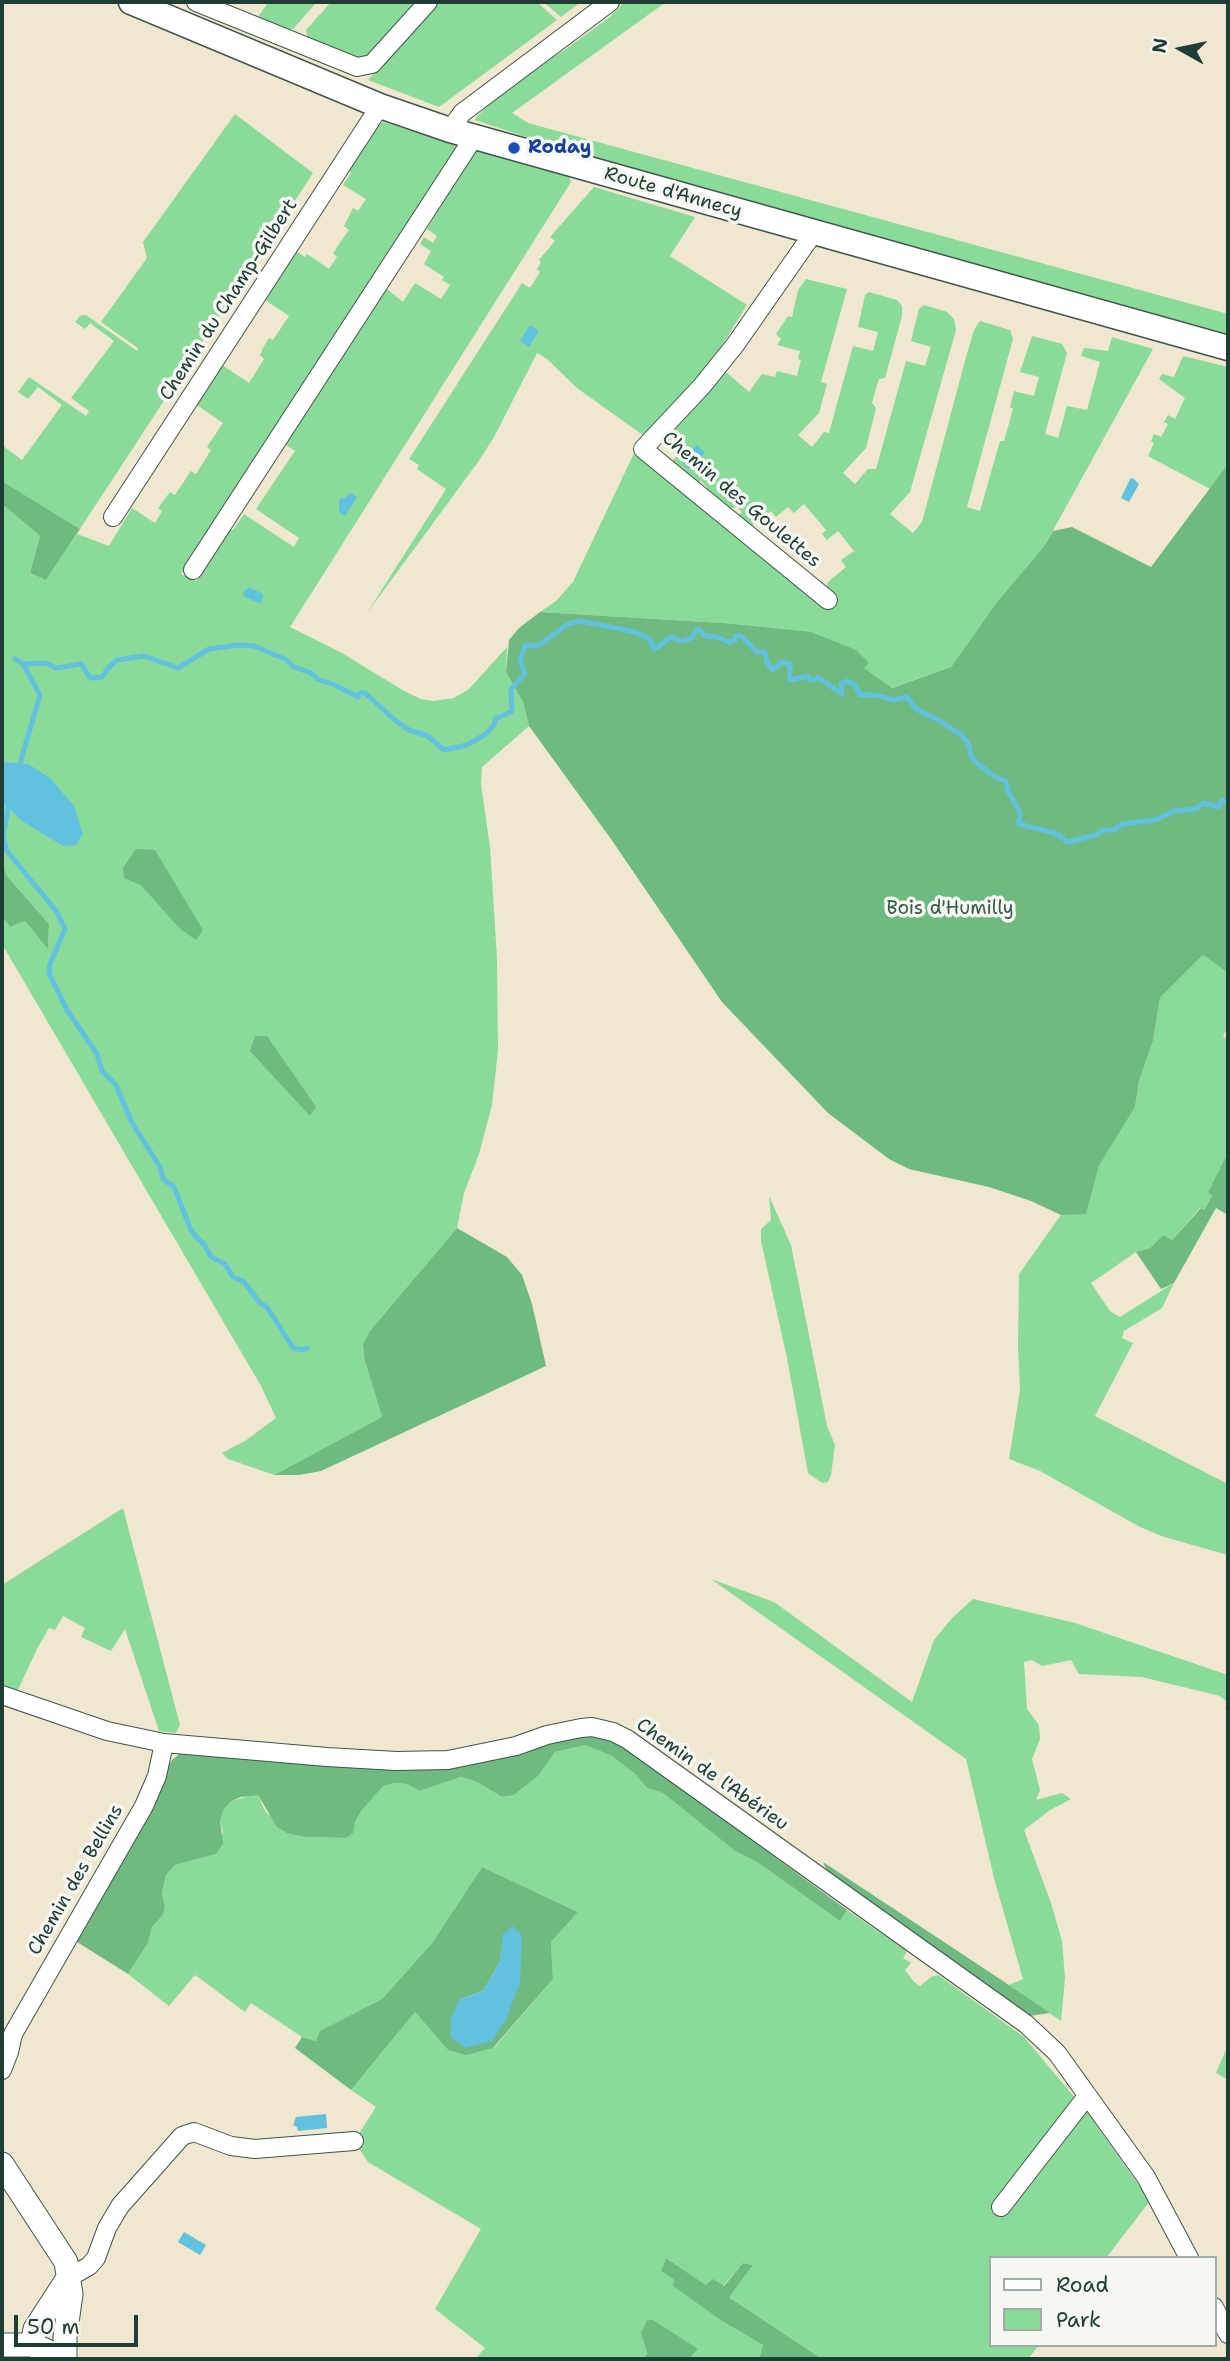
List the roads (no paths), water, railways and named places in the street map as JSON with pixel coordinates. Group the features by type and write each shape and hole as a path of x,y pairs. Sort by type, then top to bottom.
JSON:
{"main road":[{"name":"Route d'Annecy","path":"131,2 380,106 462,133 1228,348"}],"street":[{"path":"196,2 357,67 372,64 428,2"},
{"path":"193,570 462,133 462,113 610,2"},
{"name":"Chemin du Champ-Gilbert","path":"113,517 380,106"},
{"name":"Chemin des Goulettes","path":"814,232 735,345 702,386 643,449 828,600"},
{"name":"Chemin de l'Abérieu","path":"2,1696 107,1731 164,1743 338,1758 447,1760 516,1746 547,1735 581,1728 592,1727 613,1732 627,1739 1026,2024 1057,2053 1146,2177 1188,2256"},
{"name":"Chemin des Bellins","path":"2,2070 9,2052 7,2030 144,1805 156,1776 164,1743"},
{"path":"1001,2207 1087,2096"},
{"path":"32,2345 35,2329 68,2278 89,2266 96,2258 107,2228 120,2206 182,2136 194,2132 231,2146 255,2149 354,2141"},
{"path":"2,2164 62,2252 71,2294 62,2359 32,2345 2,2345"},
{"path":"1216,2310 1228,2334"}],"water":[{"path":"530,325 539,331 529,347 520,341"},
{"path":"697,445 705,453 688,469 681,461"},
{"path":"1133,478 1139,484 1129,502 1121,498"},
{"path":"351,493 357,497 345,516 339,512 339,501"},
{"path":"249,587 263,594 262,602 258,603 244,596 243,592"},
{"path":"2,762 28,764 51,779 74,806 83,834 76,845 63,846 22,821 2,802"},
{"path":"513,1926 522,1936 520,1982 506,2019 492,2041 465,2048 451,2037 451,2018 460,1999 483,1991 500,1962 503,1934"},
{"path":"326,2114 327,2128 298,2131 293,2125 296,2117"},
{"path":"184,2232 206,2245 200,2255 178,2242"}],"waterway":[{"path":"15,659 23,664 46,663 56,668 81,664 90,678 102,677 117,660 144,656 178,668 209,649 254,646 358,697 360,693 365,693 396,721 409,730 428,736 444,750 467,745 486,734 494,725 495,719 512,711 511,689 525,674 520,661 525,646 539,645 568,624 581,621 636,632 649,639 655,649 671,637 681,641 692,638 696,630 700,630 705,636 729,642 735,640 736,636 741,636 757,652 765,652 767,663 773,670 782,662 790,664 792,680 807,676 811,680 819,678 842,694 841,683 847,681 855,685 860,695 876,695 893,700 907,697 916,709 960,734 968,743 972,758 995,777 1006,781 1008,791 1020,812 1019,824 1055,833 1068,842 1096,835 1103,830 1114,830 1122,824 1156,820 1174,811 1196,809 1203,803 1218,807 1222,800 1228,802"},
{"path":"18,770 40,695 23,664"},
{"path":"9,803 3,837 7,851 57,912 65,929 50,964 49,973 67,1010 97,1054 102,1071 116,1085 132,1123 160,1167 163,1179 174,1187 191,1230 204,1244 211,1257 225,1264 233,1277 244,1282 260,1303 267,1307 293,1348 307,1348"}],"place":[{"name":"Roday","path":"514,148"}],"park label":[{"name":"Bois d'Humilly","path":"950,909"}]}
